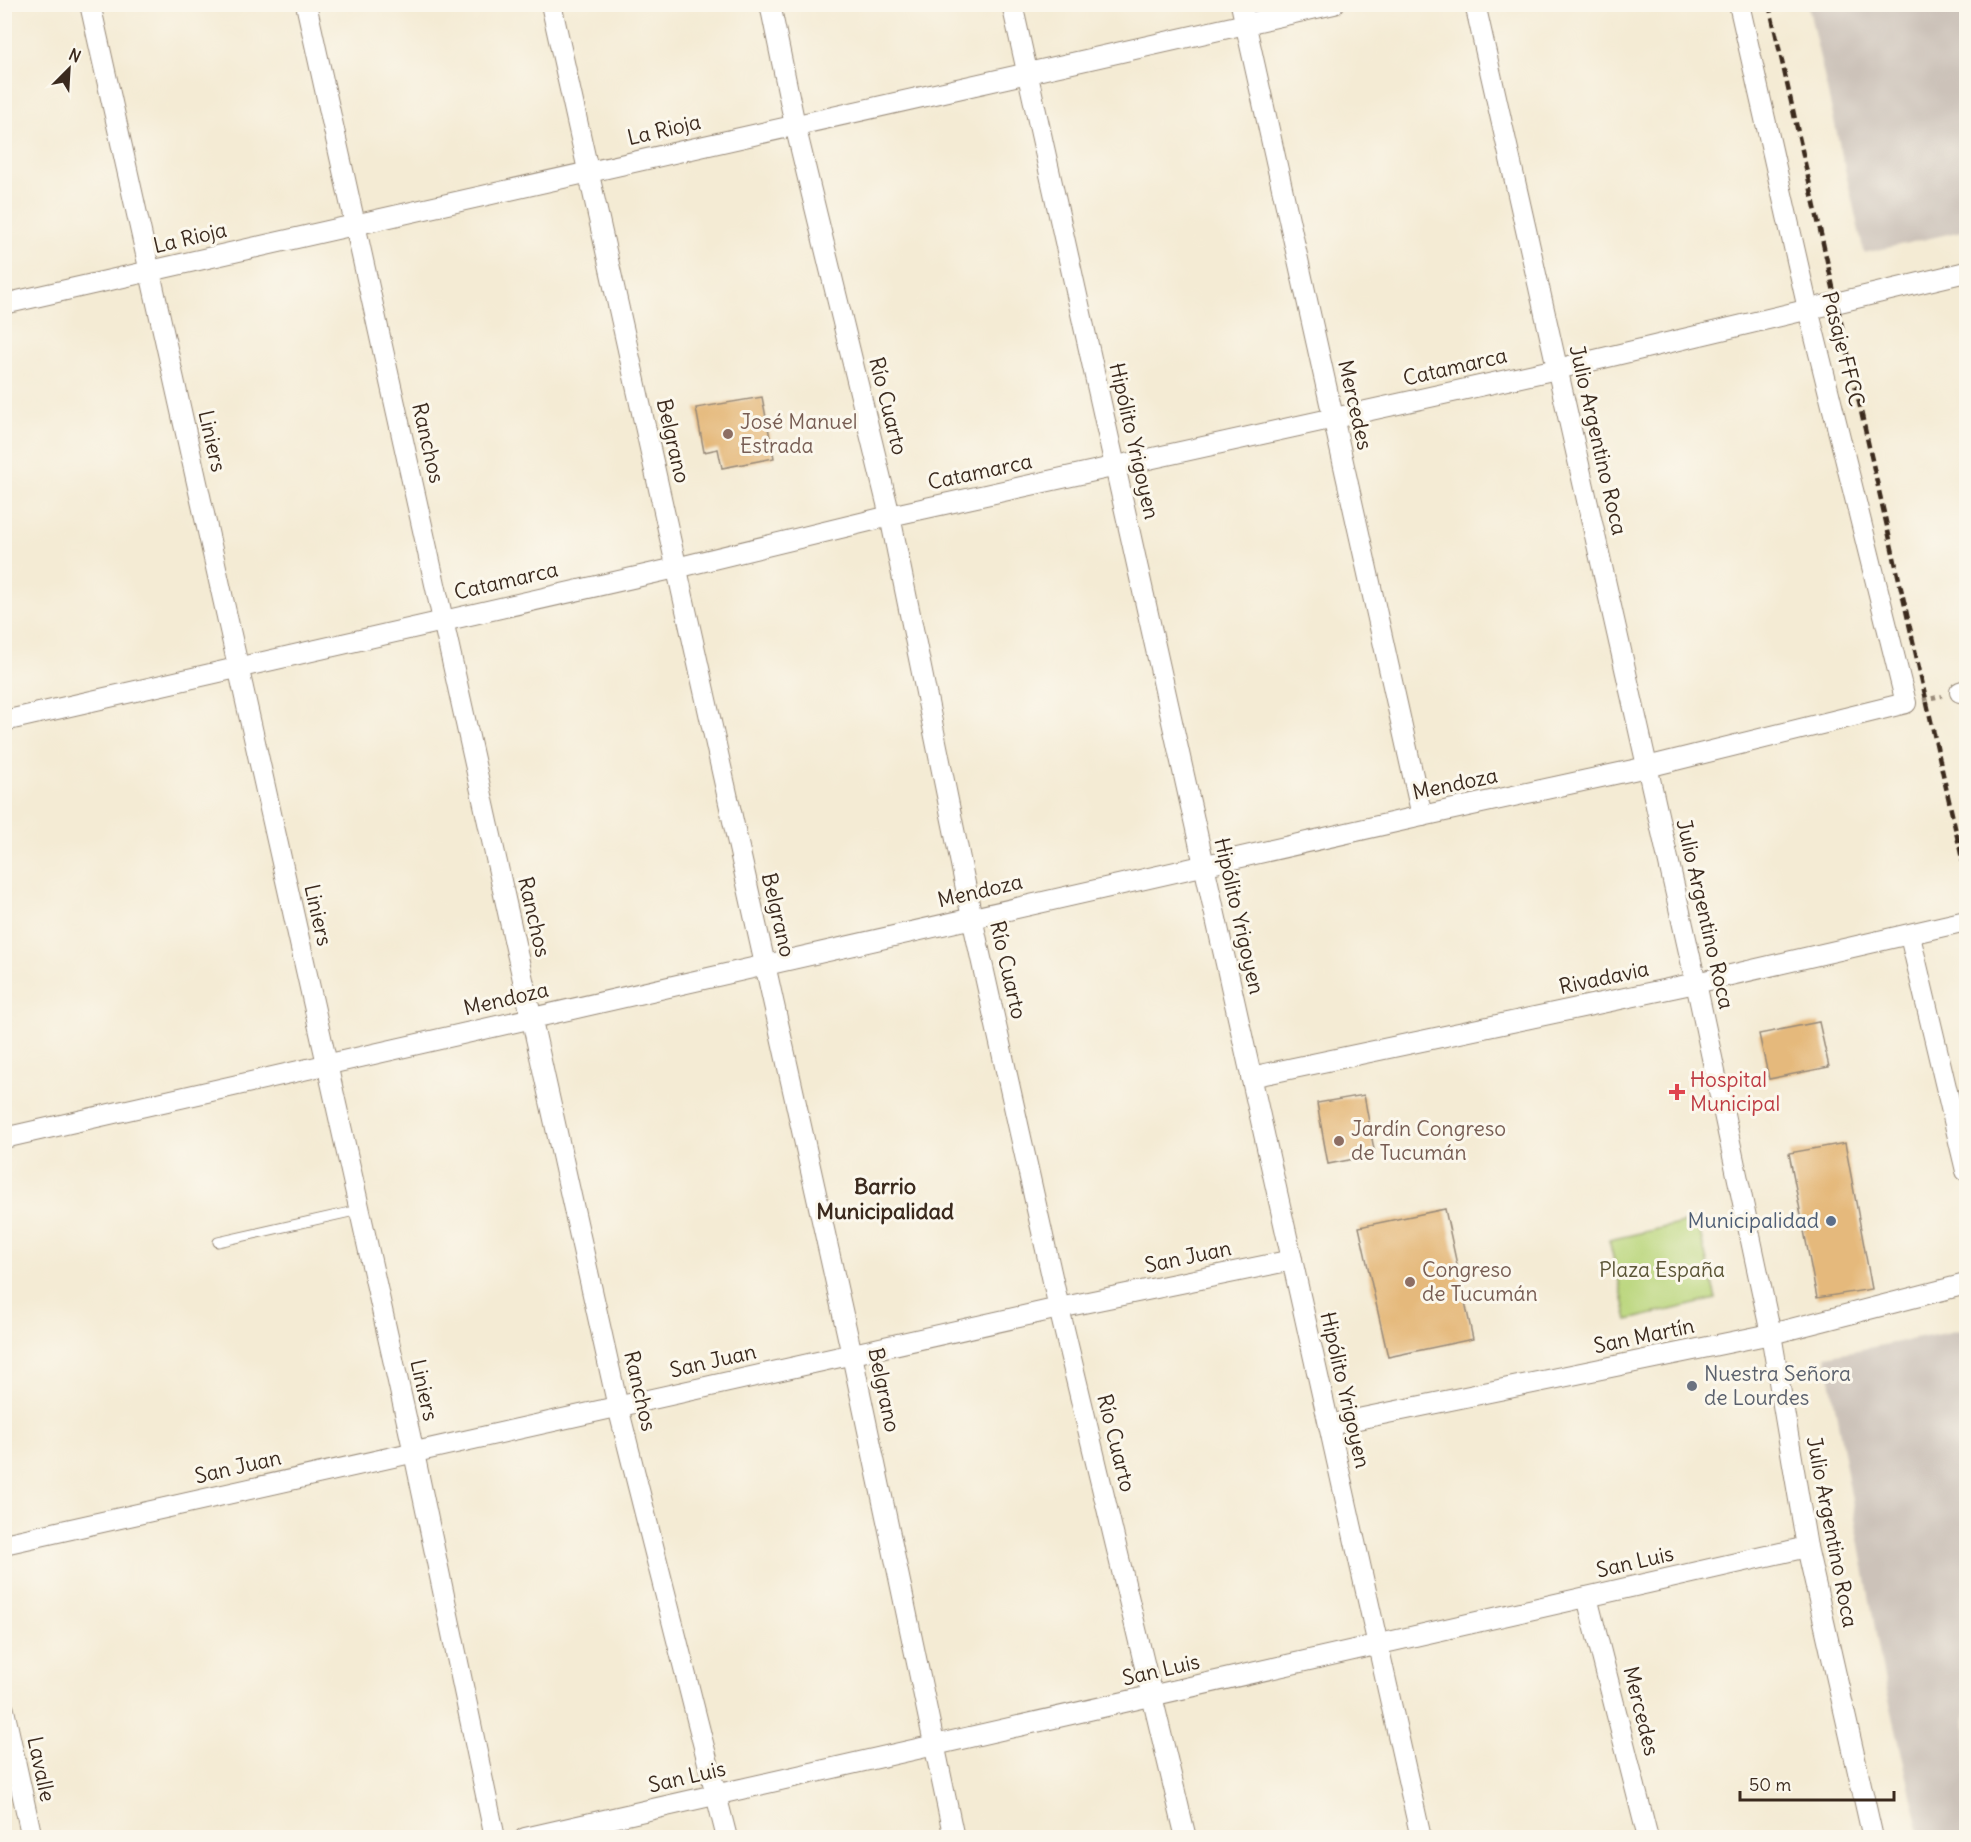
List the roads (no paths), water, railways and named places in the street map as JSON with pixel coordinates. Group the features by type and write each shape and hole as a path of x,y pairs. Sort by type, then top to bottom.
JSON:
{"street":[{"name":"Liniers","path":"90,4 414,1453 495,1838"},
{"name":"Ranchos","path":"306,4 618,1407 728,1838"},
{"name":"Belgrano","path":"551,4 852,1355 954,1838"},
{"name":"Río Cuarto","path":"770,4 795,125 890,516 972,918 1059,1308 1186,1838"},
{"name":"Hipólito Yrigoyen","path":"1012,4 1421,1838"},
{"name":"La Rioja","path":"4,304 1027,72 1243,14 1334,4"},
{"name":"Julio Argentino Roca","path":"1474,4 1696,983 1771,1334 1807,1547 1873,1838"},
{"name":"Pasaje FFCC","path":"1739,4 1808,309 1906,703"},
{"name":"Mercedes","path":"1243,14 1422,816"},
{"name":"Catamarca","path":"4,721 676,568 890,516 1557,369 1966,272"},
{"name":"Mendoza","path":"4,1138 1203,865 1647,767 1906,703"},
{"name":"Rivadavia","path":"1251,1077 1696,983 1910,936 1966,921"},
{"path":"1910,936 1966,1171"},
{"name":"San Juan","path":"4,1544 1059,1308 1292,1260"},
{"name":"San Martín","path":"1329,1425 1771,1334 1966,1284"},
{"name":"San Luis","path":"525,1838 1807,1547"},
{"name":"Mercedes","path":"1587,1597 1648,1838"},
{"name":"Lavalle","path":"4,1710 32,1838"}],"lane":[{"path":"218,1242 359,1210"}],"railway":[{"path":"1769,4 1966,876"}],"place":[{"name":"José Manuel Estrada","path":"728,434"},
{"name":"Hospital Municipal","path":"1677,1092"},
{"name":"Jardín Congreso de Tucumán","path":"1339,1141"},
{"name":"Municipalidad","path":"1831,1221"},
{"name":"Congreso de Tucumán","path":"1410,1282"},
{"name":"Nuestra Señora de Lourdes","path":"1692,1386"}],"district":[{"name":"Barrio Municipalidad","path":"885,1198"}],"park label":[{"name":"Plaza España","path":"1662,1270"}]}
